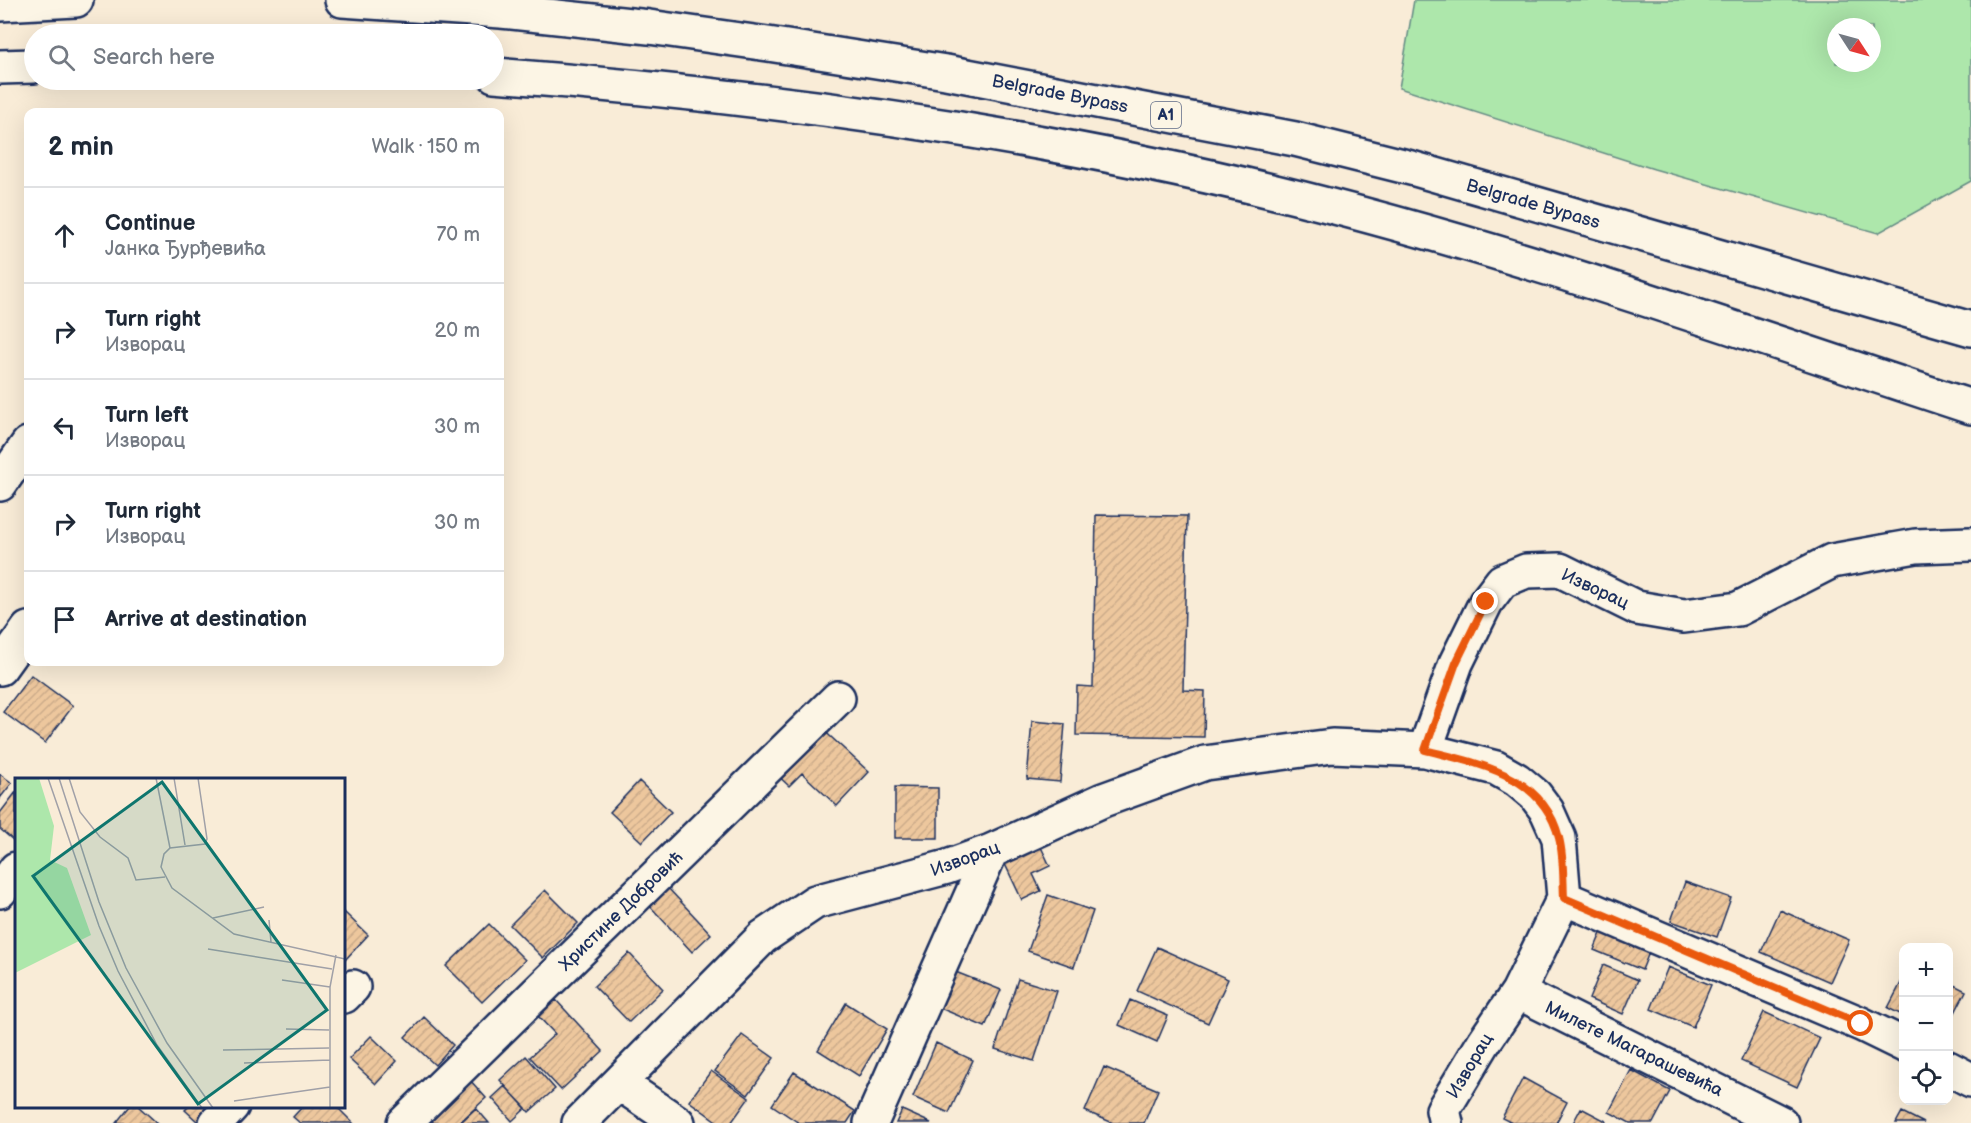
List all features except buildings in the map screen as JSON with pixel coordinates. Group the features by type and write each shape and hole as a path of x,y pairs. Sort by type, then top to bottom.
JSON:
{"main road":[{"path":"0,4 76,0"},
{"name":"Belgrade Bypass","path":"342,0 501,11 648,27 768,44 946,72 1295,140 1415,169 1971,329"},
{"path":"0,67 24,66"},
{"path":"504,76 628,86 820,108 1065,147 1197,174 1390,222 1538,266 1971,407"},
{"path":"0,484 24,450"},
{"name":"Изворац","path":"1425,750 1456,663 1486,602 1502,581 1526,571 1560,570 1637,608 1684,616 1738,609 1832,561 1916,546 1971,544"},
{"path":"0,668 24,635"},
{"name":"Христине Добровић","path":"404,1123 838,698"},
{"name":"Изворац","path":"579,1123 763,937 815,902 947,867 991,851 1103,800 1205,763 1332,746 1425,750 1496,768 1517,780 1535,795 1547,811 1559,838 1564,898 1518,992 1484,1042 1443,1110 1446,1123"},
{"path":"871,1123 991,851"},
{"path":"0,891 15,870"},
{"path":"1564,898 1861,1024 1899,1043"},
{"name":"Милете Магарашевића","path":"1518,992 1781,1123"},
{"path":"1953,1071 1971,1080"},
{"path":"619,1083 678,1123"},
{"path":"216,1123 231,1108"}],"green space":[{"path":"1414,0 1971,0 1971,181 1878,233 1654,169 1399,88"}],"route":[{"path":"1486,602 1456,663 1425,750 1496,768 1517,780 1535,795 1547,811 1559,838 1564,898 1861,1024"}]}
